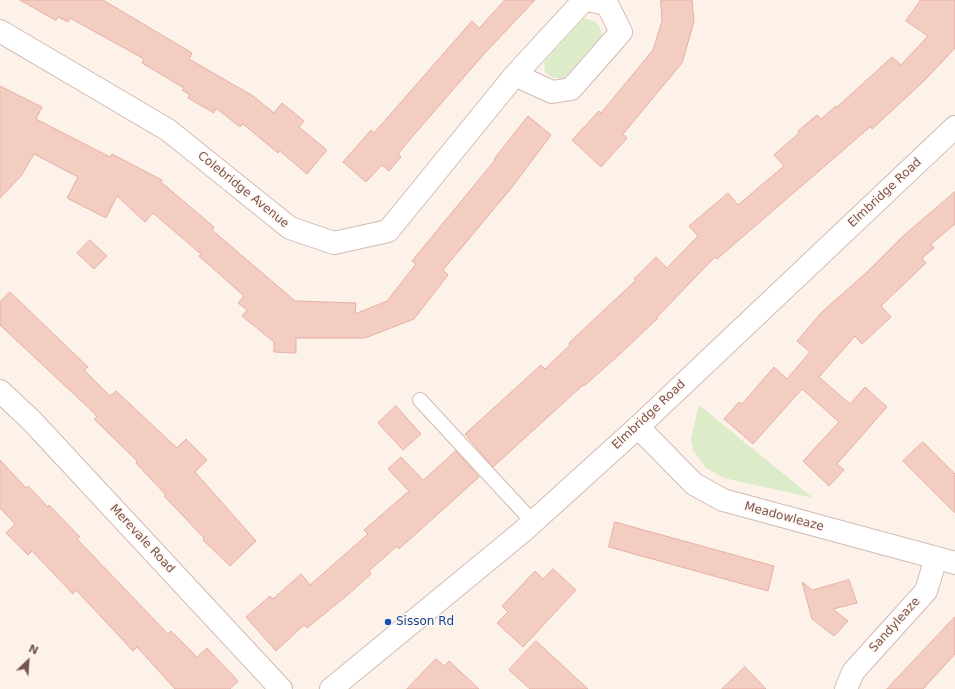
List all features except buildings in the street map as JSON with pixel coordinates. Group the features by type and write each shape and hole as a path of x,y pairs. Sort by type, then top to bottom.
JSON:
{"street":[{"name":"Colebridge Avenue","path":"0,31 168,130 290,228 334,243 388,231 515,75 586,0 607,4 622,32 571,89 552,92 515,75"},
{"name":"Elmbridge Road","path":"331,689 534,522 638,427 955,127"},
{"name":"Merevale Road","path":"0,391 31,420 281,689"},
{"name":"Meadowleaze","path":"638,427 694,484 723,500 946,560"},
{"name":"Sandyleaze","path":"846,689 853,672 926,591 946,560"}],"lane":[{"path":"420,400 534,522"}],"green space":[{"path":"584,18 596,23 600,28 602,35 564,78 553,78 545,72 544,62"},
{"path":"699,405 813,498 724,478 706,468 693,450 691,439"}],"place":[{"name":"Sisson Rd","path":"388,622"}]}
